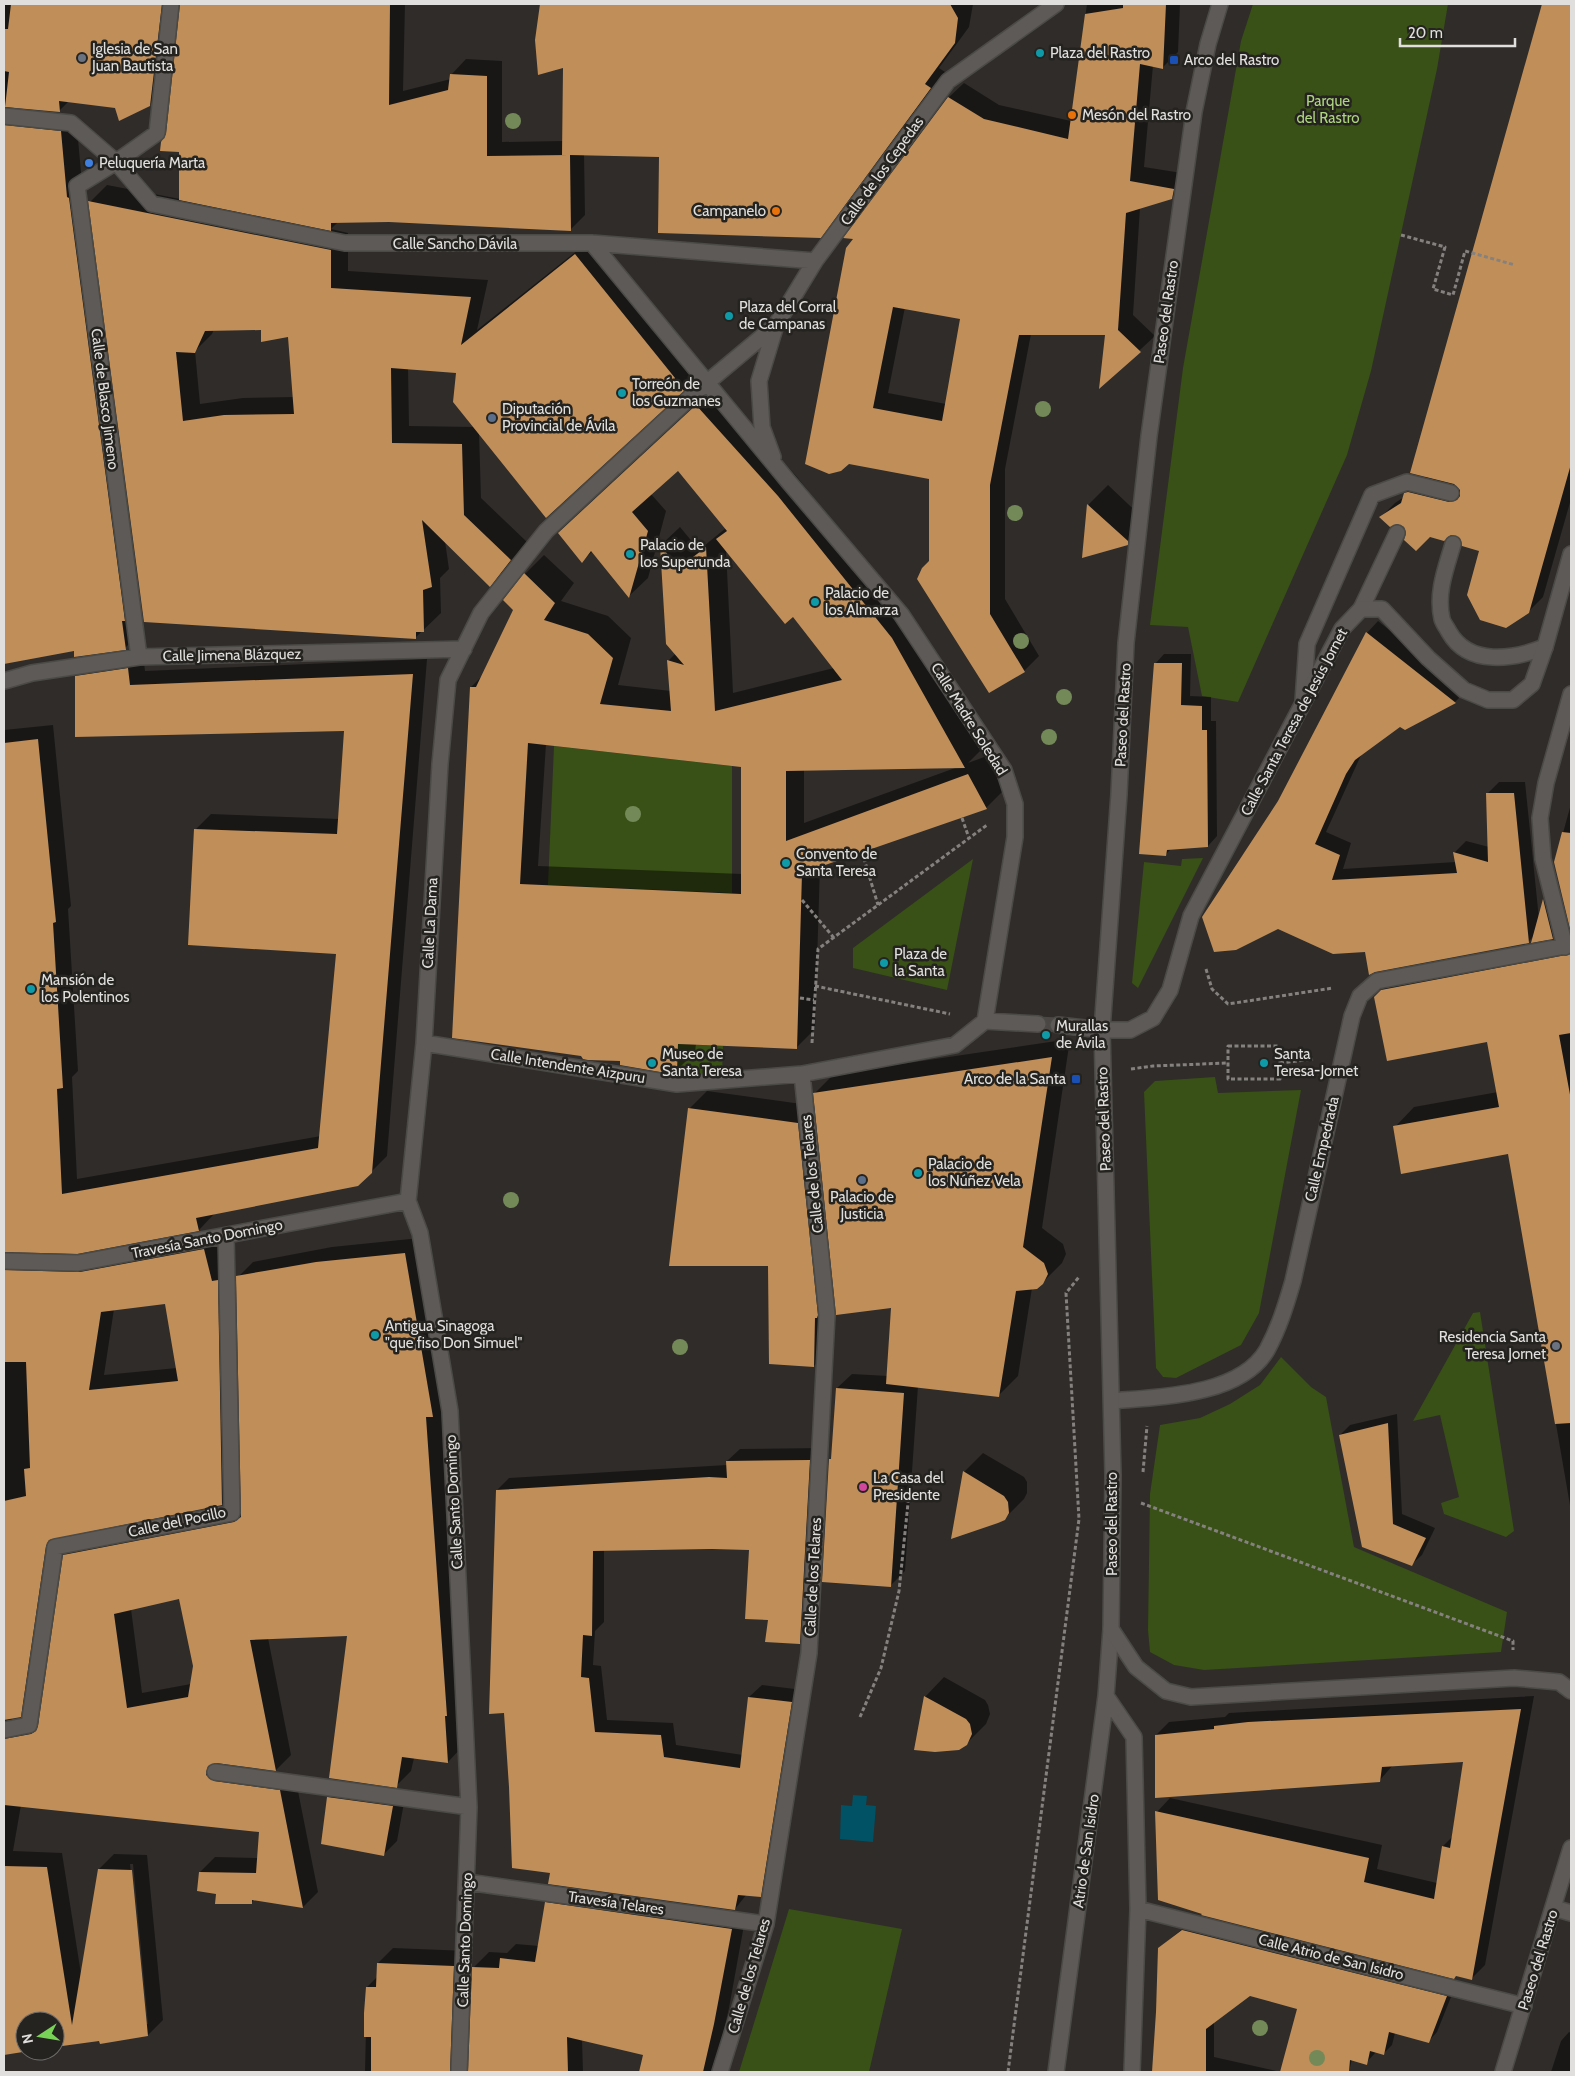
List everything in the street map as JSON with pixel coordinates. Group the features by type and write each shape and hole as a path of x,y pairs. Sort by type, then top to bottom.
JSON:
{"street":[{"path":"116,162 157,133 171,4"},
{"name":"Calle de los Cepedas","path":"815,261 948,81 1056,4"},
{"name":"Paseo del Rastro","path":"1111,1629 1112,1401 1102,1030 1119,794 1126,643 1149,436 1194,112 1208,44 1220,4"},
{"name":"Calle Sancho Dávila","path":"4,116 71,123 116,162 152,204 345,243 592,243 815,261"},
{"name":"Calle de Blasco Jimeno","path":"116,162 78,186 139,657"},
{"path":"592,243 702,388 777,468"},
{"path":"777,468 762,427 759,381 776,325 815,261"},
{"path":"702,388 776,325"},
{"name":"Calle La Dama","path":"408,1201 424,1043 440,764 448,680 481,613 546,531 702,388"},
{"name":"Calle Madre Soledad","path":"777,468 901,614 1004,770 1016,804 1015,837 985,1021"},
{"path":"1304,701 1307,644 1372,495 1407,482 1451,493"},
{"name":"Calle Santa Teresa de Jesús Jornet","path":"1102,1030 1130,1030 1153,1018 1170,990 1191,916 1342,629 1361,609 1397,533"},
{"path":"1453,544 1440,589 1442,620 1454,641 1474,654 1501,658 1524,654 1545,647"},
{"path":"1361,609 1382,609 1428,658 1464,690 1488,700 1513,700 1532,684 1545,647 1571,554"},
{"name":"Calle Jimena Blázquez","path":"4,682 32,673 139,657 464,649"},
{"path":"1377,981 1568,946 1543,859 1540,818 1546,783 1571,694"},
{"name":"Calle Empedrada","path":"1112,1401 1183,1394 1217,1386 1244,1373 1266,1352 1281,1321 1293,1281 1352,1016 1360,996 1377,981"},
{"path":"802,1074 955,1045 985,1021 1038,1024"},
{"path":"1058,1025 1102,1030"},
{"name":"Calle Intendente Aizpuru","path":"424,1043 677,1084 802,1074"},
{"name":"Calle de los Telares","path":"720,2072 766,1924 809,1654 826,1315 802,1074"},
{"name":"Travesía Santo Domingo","path":"4,1262 78,1263 408,1201"},
{"name":"Calle Santo Domingo","path":"408,1201 420,1233 450,1412 469,1807 459,2072"},
{"name":"Calle del Pocillo","path":"4,1730 29,1725 55,1547 232,1513 226,1236"},
{"path":"1111,1629 1136,1667 1166,1691 1192,1697 1514,1678 1560,1682 1571,1691"},
{"name":"Atrio de San Isidro","path":"1056,2072 1106,1696 1111,1629"},
{"path":"1106,1696 1134,1737 1138,1909 1132,2072"},
{"path":"215,1772 469,1807"},
{"name":"Paseo del Rastro","path":"1504,2072 1571,1848"},
{"name":"Travesía Telares","path":"467,1882 766,1924"},
{"path":"1554,1908 1571,1913"},
{"name":"Calle Atrio de San Isidro","path":"1138,1909 1524,2006"}],"path":[{"path":"1401,235 1444,246 1433,289 1454,295 1465,251 1515,265"},
{"path":"812,1046 818,949 1016,804"},
{"path":"962,818 969,838"},
{"path":"862,852 878,905"},
{"path":"802,900 834,938"},
{"path":"1204,962 1212,989 1228,1004 1377,981"},
{"path":"815,986 985,1021"},
{"path":"800,998 814,1000"},
{"path":"1228,1046 1280,1046 1280,1079 1228,1079 1228,1063 1228,1046"},
{"path":"1102,1073 1153,1066 1228,1063"},
{"path":"1008,2072 1079,1519 1066,1293 1108,1241"},
{"path":"1143,1475 1149,1398"},
{"path":"860,1717 881,1668 899,1591 911,1474"},
{"path":"1141,1494 1140,1503 1513,1641 1514,1678"}],"green space":[{"name":"Parque del Rastro","path":"1253,4 1448,4 1437,69 1371,371 1347,455 1238,702 1202,696 1188,627 1150,625 1183,368 1241,41"},
{"path":"554,746 732,766 732,893 548,885"},
{"path":"1203,858 1138,988 1132,983 1144,862 1181,866 1182,859"},
{"path":"973,859 947,990 853,968 853,948"},
{"path":"678,1044 723,1046 722,1075 677,1072"},
{"path":"1215,1077 1218,1093 1301,1090 1259,1313 1241,1345 1176,1378 1163,1377 1156,1368 1144,1092 1155,1081"},
{"path":"1480,1312 1514,1531 1506,1537 1444,1514 1441,1503 1459,1497 1440,1415 1413,1421 1473,1313"},
{"path":"1281,1357 1311,1387 1326,1397 1354,1547 1507,1612 1501,1652 1204,1670 1174,1665 1150,1652 1148,1630 1150,1494 1160,1425 1200,1418 1230,1404 1260,1385"},
{"path":"789,1909 902,1929 869,2072 739,2072"}],"water":[{"path":"853,1795 867,1796 866,1805 876,1806 873,1842 840,1839 841,1805 852,1806"}],"building":[{"name":"Iglesia de San Juan Bautista","path":"11,4 162,4 150,106 119,121 115,108 59,101 60,112 5,107 9,72 4,71 4,29 8,29"},
{"path":"180,4 390,4 389,105 448,90 450,74 487,76 487,156 569,155 562,155 563,68 538,75 535,40 540,4 950,4 958,18 955,43 925,84 931,88 821,238 658,233 659,157 570,155 571,231 389,222 331,223 331,231 179,200 179,152 160,151 161,142 166,134"},
{"path":"1123,4 1166,4 1163,69 1140,64 1130,181 1174,189 1172,199 1126,213 1118,330 1141,352 1099,389 1105,335 1019,335 990,485 990,614 1025,672 989,693 917,579 922,568 929,561 929,479 849,464 841,471 829,474 805,464 846,248 853,239 843,238 948,97 984,119 1068,139 1085,14 1123,8","holes":["893,307 960,319 942,421 873,408"]},
{"path":"1542,4 1571,4 1571,464 1529,613 1506,628 1480,620 1467,595 1479,551 1462,546 1460,538 1451,535 1444,541 1430,537 1416,551 1404,540 1406,533 1404,527 1397,524 1390,527 1379,517 1401,503 1404,493 1408,492 1449,502 1457,500 1460,496 1460,490 1454,484 1410,473"},
{"path":"4,125 61,131 67,197 69,198 125,621 122,621 126,650 74,657 74,651 4,664"},
{"path":"88,201 331,250 331,288 471,297 461,345 575,254 684,391 546,518 453,402 456,373 391,368 392,443 462,444 464,515 511,560 490,587 422,520 432,587 423,590 424,632 416,632 416,639 144,622","holes":["261,330 261,342 288,337 294,414 224,415 183,421 176,352 195,353 205,331"]},
{"path":"696,405 778,496 892,638 965,768 786,771 786,841 968,774 987,809 802,873 797,1049 678,1044 677,1072 660,1072 620,1065 620,1061 588,1060 583,1059 581,1056 452,1038 470,687 476,687 513,610 503,600 524,573 555,603 544,620 588,634 613,658 600,704 671,711 667,660 684,665 666,644 660,545 679,568 706,547 715,711 842,680 793,617 785,624 716,539 727,531 678,471 632,512 648,531 629,598 591,551 582,563 558,533","holes":["528,743 741,767 741,894 520,884"]},
{"path":"1087,504 1128,541 1128,545 1082,558"},
{"path":"1366,632 1456,703 1405,730 1400,727 1355,760 1346,774 1315,844 1340,855 1332,880 1457,873 1453,852 1488,862 1486,793 1514,793 1529,943 1375,972 1369,975 1365,952 1333,954 1278,929 1236,950 1214,952 1202,917 1278,801"},
{"path":"1154,663 1182,663 1181,705 1202,706 1202,730 1207,730 1208,847 1167,850 1166,856 1139,854"},
{"path":"128,668 130,685 413,674 372,1173 358,1186 196,1218 199,1231 77,1254 4,1252 4,743 38,739 56,922 53,923 63,1088 57,1089 62,1194 318,1148 336,954 188,945 194,829 337,834 344,731 75,737 75,676"},
{"path":"1562,832 1571,833 1571,933 1554,862"},
{"path":"1543,899 1553,939 1531,943"},
{"name":"Residencia Santa Teresa Jornet","path":"1571,954 1571,1033 1559,1035 1571,1100 1571,1423 1555,1424 1508,1154 1401,1174 1393,1126 1499,1107 1487,1042 1387,1061 1374,997 1381,990"},
{"name":"Palacio de los Núñez Vela","path":"1052,1057 1023,1247 1044,1263 1048,1274 1043,1284 1037,1289 1016,1291 999,1397 886,1384 891,1308 836,1315 813,1093"},
{"path":"688,1108 798,1123 818,1315 815,1318 814,1367 769,1364 768,1266 669,1266"},
{"path":"204,1249 212,1281 218,1280 222,1505 49,1540 46,1546 21,1717 4,1720 4,1501 26,1496 24,1469 30,1468 26,1362 4,1362 4,1270 80,1272","holes":["165,1304 178,1381 89,1390 101,1312"]},
{"path":"405,1253 433,1417 426,1417 447,1716 445,1716 448,1763 402,1757 397,1788 329,1778 347,1636 250,1640 276,1771 216,1763 208,1766 206,1775 214,1781 280,1790 303,1908 252,1900 252,1904 215,1904 216,1894 197,1891 199,1872 256,1873 259,1832 4,1805 4,1739 31,1734 36,1731 38,1726 63,1555 234,1522 241,1517 236,1276 316,1262","holes":["179,1599 193,1666 188,1697 127,1708 114,1614"]},
{"name":"La Casa del Presidente","path":"836,1388 904,1393 891,1587 822,1582 829,1459 831,1459"},
{"path":"1388,1423 1393,1524 1426,1538 1412,1566 1362,1547 1339,1435"},
{"path":"810,1460 800,1644 765,1642 768,1620 745,1619 749,1550 593,1551 592,1636 583,1635 581,1677 589,1678 595,1732 661,1735 664,1757 740,1768 748,1697 792,1702 761,1897 738,1895 735,1910 548,1884 550,1873 512,1868 504,1713 489,1714 496,1490 709,1477 727,1478 726,1461"},
{"path":"963,1471 1004,1496 1008,1502 1009,1513 1005,1520 951,1539"},
{"path":"924,1696 966,1719 970,1724 972,1734 967,1745 959,1750 935,1752 914,1750"},
{"path":"1521,1709 1472,1980 1456,1976 1454,1979 1201,1915 1158,1900 1155,1811 1369,1858 1364,1882 1434,1899 1442,1846 1450,1848 1463,1762 1382,1767 1380,1782 1155,1798 1155,1735 1214,1729 1214,1726 1248,1722"},
{"path":"327,1797 393,1806 384,1856 321,1844"},
{"path":"4,1866 47,1867 72,2025 98,1869 132,1870 148,2036 100,2044 99,2041 65,2046 65,2011 15,2011 15,2053 4,2055"},
{"path":"545,1902 732,1929 703,2072 639,2072 643,2055 567,2037 568,2072 468,2072 472,1967 499,1968 500,1958 535,1962"},
{"path":"1182,1930 1447,1996 1429,2043 1389,2032 1384,2055 1370,2051 1367,2065 1350,2060 1349,2072 1280,2072 1297,2009 1250,1996 1206,2029 1206,2072 1152,2072 1158,1948"},
{"path":"377,1963 454,1966 450,2072 371,2072 371,2037 364,2037 364,2013 366,1987 376,1987"}],"tunnel":[{"path":"1038,1024 1058,1025"}],"place":[{"name":"Plaza del Rastro","path":"1040,53"},
{"name":"Iglesia de San Juan Bautista","path":"82,58"},
{"name":"Arco del Rastro","path":"1174,60"},
{"name":"Mesón del Rastro","path":"1072,115"},
{"name":"Peluquería Marta","path":"89,163"},
{"name":"Campanelo","path":"776,211"},
{"name":"Plaza del Corral de Campanas","path":"729,316"},
{"name":"Torreón de los Guzmanes","path":"622,393"},
{"name":"Diputación Provincial de Ávila","path":"492,418"},
{"name":"Palacio de los Superunda","path":"630,554"},
{"name":"Palacio de los Almarza","path":"815,602"},
{"name":"Convento de Santa Teresa","path":"786,863"},
{"name":"Plaza de la Santa","path":"884,963"},
{"name":"Mansión de los Polentinos","path":"31,989"},
{"name":"Murallas de Ávila","path":"1046,1035"},
{"name":"Museo de Santa Teresa","path":"652,1063"},
{"name":"Santa Teresa-Jornet","path":"1264,1063"},
{"name":"Arco de la Santa","path":"1076,1079"},
{"name":"Palacio de los Núñez Vela","path":"918,1173"},
{"name":"Palacio de Justicia","path":"862,1180"},
{"name":"Antigua Sinagoga \"que fiso Don Simuel\"","path":"375,1335"},
{"name":"Residencia Santa Teresa Jornet","path":"1556,1346"},
{"name":"La Casa del Presidente","path":"863,1487"}]}
